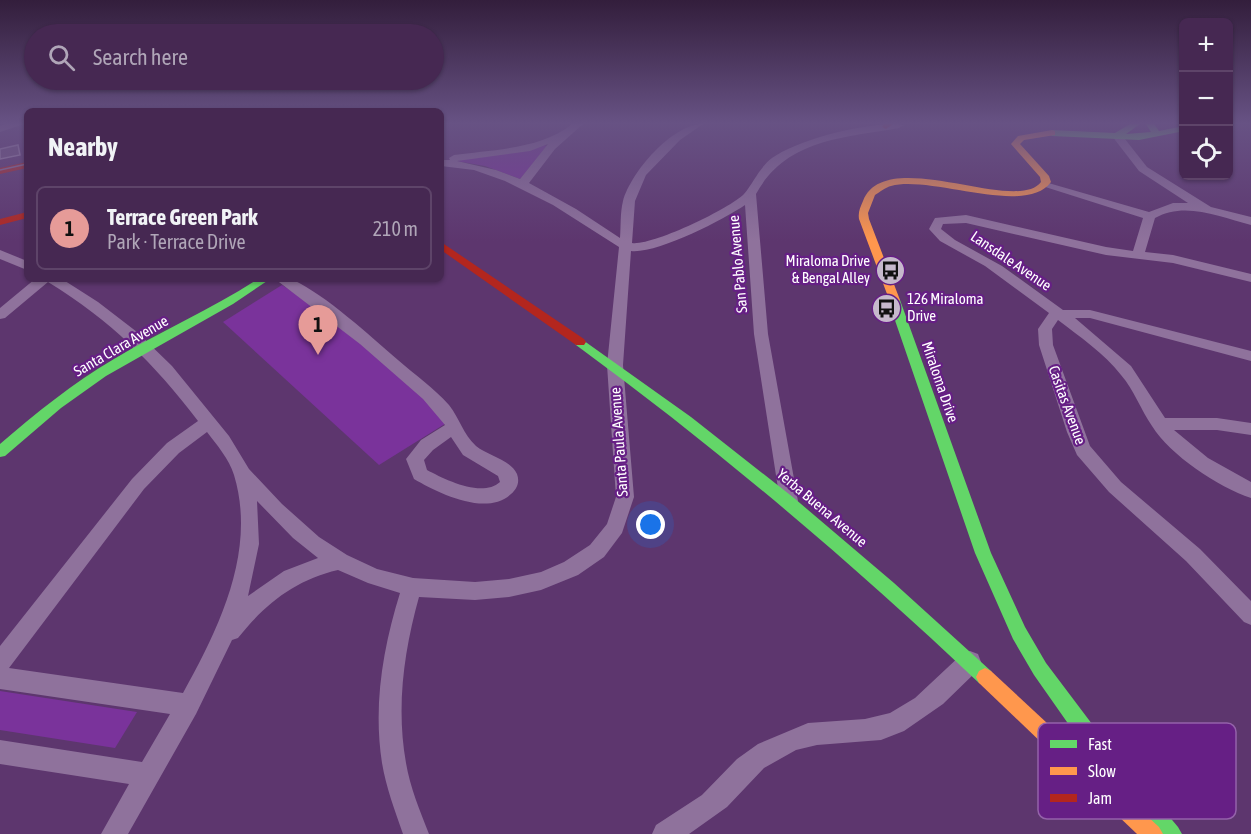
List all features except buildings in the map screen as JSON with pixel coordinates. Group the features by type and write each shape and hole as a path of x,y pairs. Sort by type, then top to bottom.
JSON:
{"street":[{"path":"0,168 23,163"},
{"path":"447,163 484,169 522,185 572,212 625,246 638,248 650,246 739,204 750,195"},
{"path":"522,185 537,163"},
{"name":"Santa Paula Avenue","path":"242,473 269,503 314,544 339,561 385,580 412,587 465,591 523,585 576,567 592,557 605,544 623,514 625,497 615,365 629,201 641,174 651,163"},
{"name":"San Pablo Avenue","path":"772,163 757,179 750,195 761,333 789,501"},
{"path":"1033,163 1041,170 1046,180 1045,185 1150,216"},
{"path":"1138,163 1143,169 1209,211"},
{"name":"Miraloma Drive","path":"1045,185 1034,192 1012,193 941,181 908,181 885,186 870,195 863,207 863,214 1001,598 1039,669 1077,723"},
{"path":"1251,221 1209,211 1171,207 1161,209 1150,216 1138,255 1173,259 1251,278"},
{"path":"0,222 24,216"},
{"name":"Lansdale Avenue","path":"1138,255 1106,251 966,219 946,219 936,225 938,234 998,269 1102,348 1127,372 1168,435 1195,459 1251,491"},
{"path":"0,229 24,223"},
{"name":"Yerba Buena Avenue","path":"444,247 615,365 695,425 880,579 1038,726"},
{"path":"0,254 24,265"},
{"path":"0,315 40,282"},
{"path":"57,282 94,306 145,348 178,383 242,473 250,505 249,553 234,609 220,645 114,834"},
{"name":"Santa Clara Avenue","path":"0,452 71,394 145,348 215,311 261,282"},
{"path":"286,282 341,319 430,395 454,426 471,452 495,463 509,476 509,485 502,492 492,497 479,496 428,479 420,474 415,459 420,451 454,426"},
{"path":"1058,314 1105,316 1251,356"},
{"name":"Casitas Avenue","path":"1058,314 1052,318 1045,329 1046,345 1074,432 1083,450 1115,487 1193,555 1251,615"},
{"path":"1167,334 1201,336 1251,347"},
{"path":"0,663 138,484 173,448 208,423"},
{"path":"1159,424 1217,424 1251,429"},
{"path":"220,645 253,604 281,582 300,571 339,561"},
{"path":"412,587 395,647 390,707 394,764 416,834"},
{"path":"665,834 704,809 746,768 767,752 791,740 815,732 866,732 908,718 970,662"},
{"path":"0,678 188,705"},
{"path":"0,752 148,775"},
{"name":"Yerba Buena Avenue","path":"1136,819 1152,834"},
{"name":"Miraloma Drive","path":"1158,819 1171,834"}],"shaded area":[{"path":"467,163 533,163 520,179 485,166"},
{"path":"282,285 338,321 416,388 448,422 379,465 223,322"},
{"path":"0,691 137,712 115,748 0,730"}],"tram line":[{"path":"0,170 24,165"}],"traffic: fast":[{"path":"0,452 57,405 101,373 229,302 260,282"},
{"path":"894,300 983,553 1019,633 1040,669 1079,723"},
{"path":"580,342 686,420 789,502 985,677"},
{"path":"1158,819 1171,834"}],"traffic: slow":[{"path":"894,300 864,219 863,213 871,193 888,183 913,181 1024,194 1040,189 1046,182 1044,176 1032,163"},
{"path":"985,677 1038,727"},
{"path":"1136,819 1152,834"}],"traffic: jam":[{"path":"0,171 24,166"},
{"path":"0,222 24,216"},
{"path":"444,247 580,342"}],"place":[{"name":"Miraloma Drive & Bengal Alley","path":"891,270"},
{"name":"126 Miraloma Drive","path":"886,308"},
{"name":"Terrace Green Park","path":"318,355"}]}
